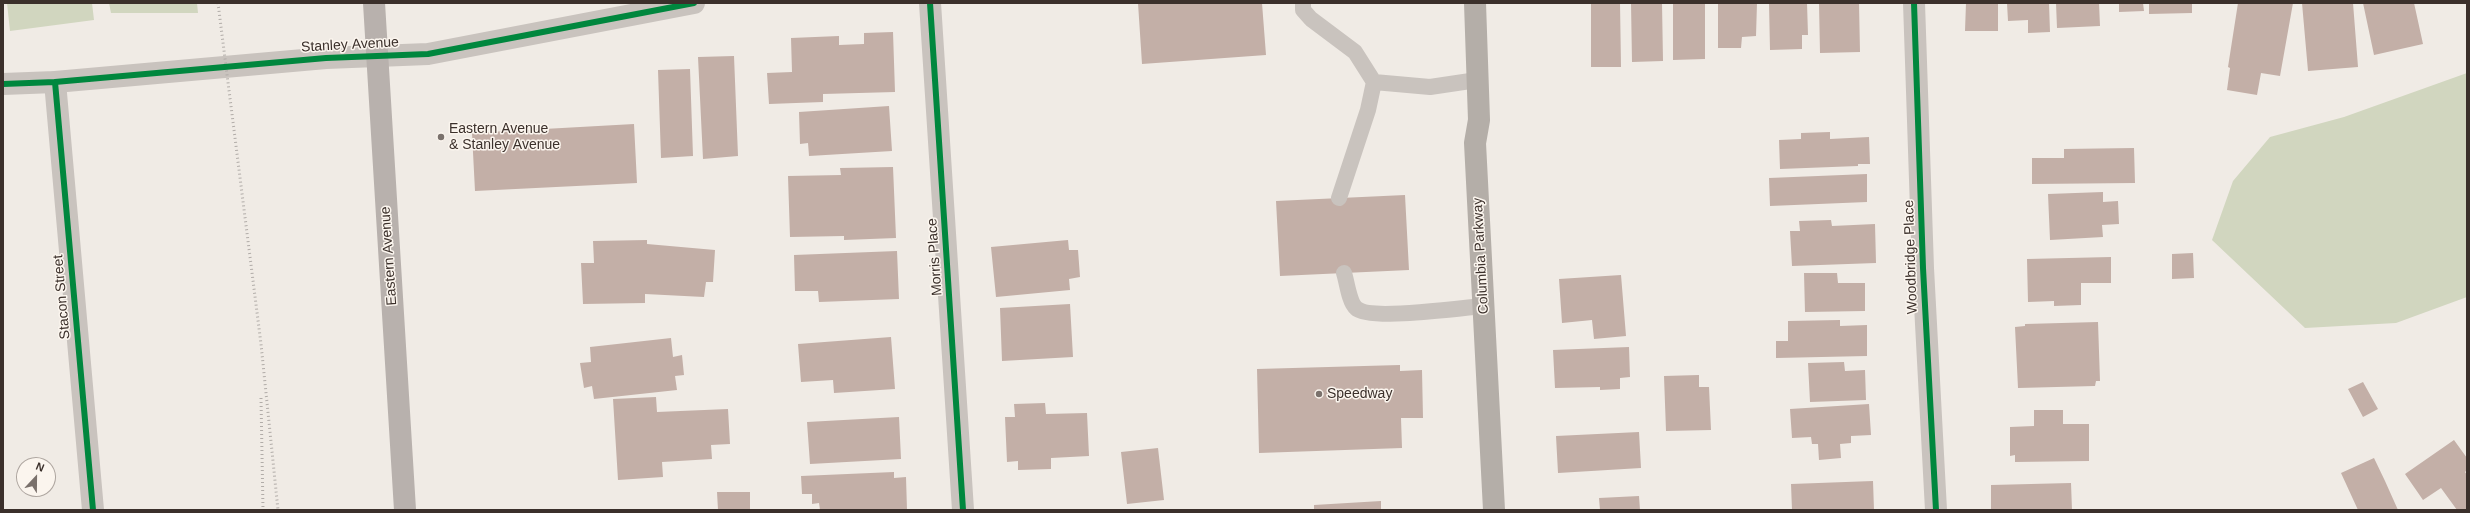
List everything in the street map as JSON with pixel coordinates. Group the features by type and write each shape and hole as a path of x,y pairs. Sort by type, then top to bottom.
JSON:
{"highway":[{"name":"Columbia Parkway","path":"1475,3 1479,120 1475,143 1494,510"}],"main road":[{"name":"Eastern Avenue","path":"374,3 405,510"}],"street":[{"name":"Stanley Avenue","path":"3,84 54,82 376,54 428,54 694,3"},
{"name":"Morris Place","path":"930,3 963,510"},
{"name":"Woodbridge Place","path":"1914,3 1923,268 1936,510"},
{"name":"Stacon Street","path":"54,82 93,510"}],"lane":[{"path":"1303,3 1303,10 1311,19 1355,52 1374,82 1368,110 1340,198"},
{"path":"1374,82 1430,88 1477,80"},
{"path":"1344,273 1354,307 1363,313 1389,314 1483,306"}],"green space":[{"path":"7,3 92,3 94,20 10,31"},
{"path":"109,3 197,3 198,13 111,13"},
{"path":"2467,73 2467,297 2396,323 2305,328 2212,240 2233,181 2270,137 2344,117"}],"building":[{"path":"1138,3 1262,3 1266,55 1142,64"},
{"path":"1591,3 1620,3 1621,67 1591,67"},
{"path":"1631,3 1662,3 1663,61 1632,62"},
{"path":"1673,3 1705,3 1705,59 1673,60"},
{"path":"1718,3 1757,3 1756,36 1742,37 1741,48 1718,48"},
{"path":"1769,3 1807,3 1808,35 1802,35 1802,49 1770,50"},
{"path":"1819,3 1859,3 1860,52 1820,53"},
{"path":"1966,3 1998,3 1998,31 1965,31"},
{"path":"2007,3 2049,3 2050,32 2028,33 2028,20 2008,21"},
{"path":"2056,3 2099,3 2100,26 2057,28"},
{"path":"2119,3 2143,3 2144,11 2119,12"},
{"path":"2149,3 2192,3 2192,13 2149,14"},
{"path":"2238,3 2293,3 2280,76 2261,73 2257,95 2227,90 2230,68 2228,67"},
{"path":"2302,3 2353,3 2358,67 2308,71"},
{"path":"2363,3 2414,3 2423,44 2374,55"},
{"path":"893,32 895,92 823,94 823,102 769,104 767,73 792,72 791,38 839,36 839,45 864,44 864,33"},
{"path":"734,56 738,156 703,159 698,57"},
{"path":"690,69 693,156 661,158 658,70"},
{"path":"889,106 892,151 809,156 808,143 800,144 799,112"},
{"path":"634,124 637,183 475,191 472,133"},
{"path":"1830,132 1830,139 1869,137 1870,164 1858,164 1858,166 1780,169 1779,140 1801,139 1801,133"},
{"path":"2134,148 2135,183 2032,184 2032,158 2064,158 2064,149"},
{"path":"893,167 896,238 844,240 844,236 790,237 788,176 841,175 840,168"},
{"path":"1867,174 1867,202 1770,206 1769,178"},
{"path":"2103,192 2103,202 2118,201 2119,224 2102,225 2103,237 2050,240 2048,194"},
{"path":"1405,195 1409,270 1280,276 1276,201"},
{"path":"1831,220 1832,226 1875,224 1876,263 1792,266 1790,231 1800,231 1799,221"},
{"path":"647,240 647,244 715,250 713,282 706,282 704,297 645,294 645,303 583,304 581,263 594,263 593,241"},
{"path":"1068,240 1069,250 1078,250 1080,277 1069,279 1070,290 996,297 991,247"},
{"path":"897,251 899,299 819,302 818,291 795,291 794,255"},
{"path":"2193,253 2194,278 2172,279 2172,254"},
{"path":"2111,257 2111,283 2081,283 2081,305 2054,306 2054,301 2028,302 2027,259"},
{"path":"1804,273 1837,273 1838,283 1865,283 1865,311 1805,312"},
{"path":"1621,275 1626,336 1594,339 1592,320 1562,323 1559,279"},
{"path":"1070,304 1073,357 1002,361 1000,308"},
{"path":"1840,320 1840,326 1867,325 1867,356 1776,358 1776,341 1788,341 1788,321"},
{"path":"2098,322 2100,381 2096,381 2095,386 2018,388 2015,327 2025,326 2025,324"},
{"path":"891,337 895,389 834,393 833,380 801,382 798,344"},
{"path":"671,338 673,357 682,355 684,375 675,376 677,390 594,399 592,386 584,388 580,363 591,362 590,347"},
{"path":"1629,347 1630,377 1620,378 1620,389 1600,390 1600,387 1555,388 1553,350"},
{"path":"1844,362 1845,371 1865,370 1866,400 1810,402 1808,363"},
{"path":"1400,365 1400,371 1422,370 1423,418 1401,418 1402,448 1259,453 1257,369"},
{"path":"1699,375 1699,387 1709,387 1711,430 1666,431 1664,376"},
{"path":"2363,382 2378,409 2363,417 2348,389"},
{"path":"656,397 657,412 728,409 730,444 711,445 712,459 662,462 663,477 618,480 613,399"},
{"path":"1045,403 1046,414 1087,413 1089,456 1051,458 1051,469 1018,470 1018,461 1007,462 1005,417 1015,417 1014,404"},
{"path":"1869,404 1871,435 1851,436 1851,443 1840,444 1841,458 1819,460 1818,444 1812,444 1811,437 1792,438 1790,409"},
{"path":"2034,410 2063,410 2063,424 2089,424 2089,461 2015,462 2015,455 2010,456 2010,427 2034,426"},
{"path":"899,417 901,459 810,464 807,422"},
{"path":"1639,432 1641,468 1558,473 1556,436"},
{"path":"2454,440 2467,458 2467,470 2465,472 2467,475 2467,510 2457,510 2441,488 2423,500 2405,474"},
{"path":"1158,448 1164,500 1127,504 1121,452"},
{"path":"2374,458 2398,510 2358,510 2341,473"},
{"path":"894,472 894,478 906,477 907,510 820,510 819,503 812,504 812,494 802,494 801,476"},
{"path":"1873,481 1874,510 1792,510 1791,484"},
{"path":"2071,483 2072,510 1991,509 1991,485"},
{"path":"717,492 750,492 750,510 718,510"},
{"path":"1639,496 1640,510 1600,510 1599,498"},
{"path":"1381,501 1381,510 1314,510 1314,505"}],"railway":[{"path":"218,3 261,344 278,510"},
{"path":"261,398 263,510"}],"cycle path":[{"path":"3,84 55,82 326,58 428,54 694,3"},
{"path":"930,3 963,510"},
{"path":"1914,3 1923,268 1936,510"},
{"path":"55,82 93,510"}],"place":[{"name":"Eastern Avenue & Stanley Avenue","path":"441,137"},
{"name":"Speedway","path":"1319,394"}]}
